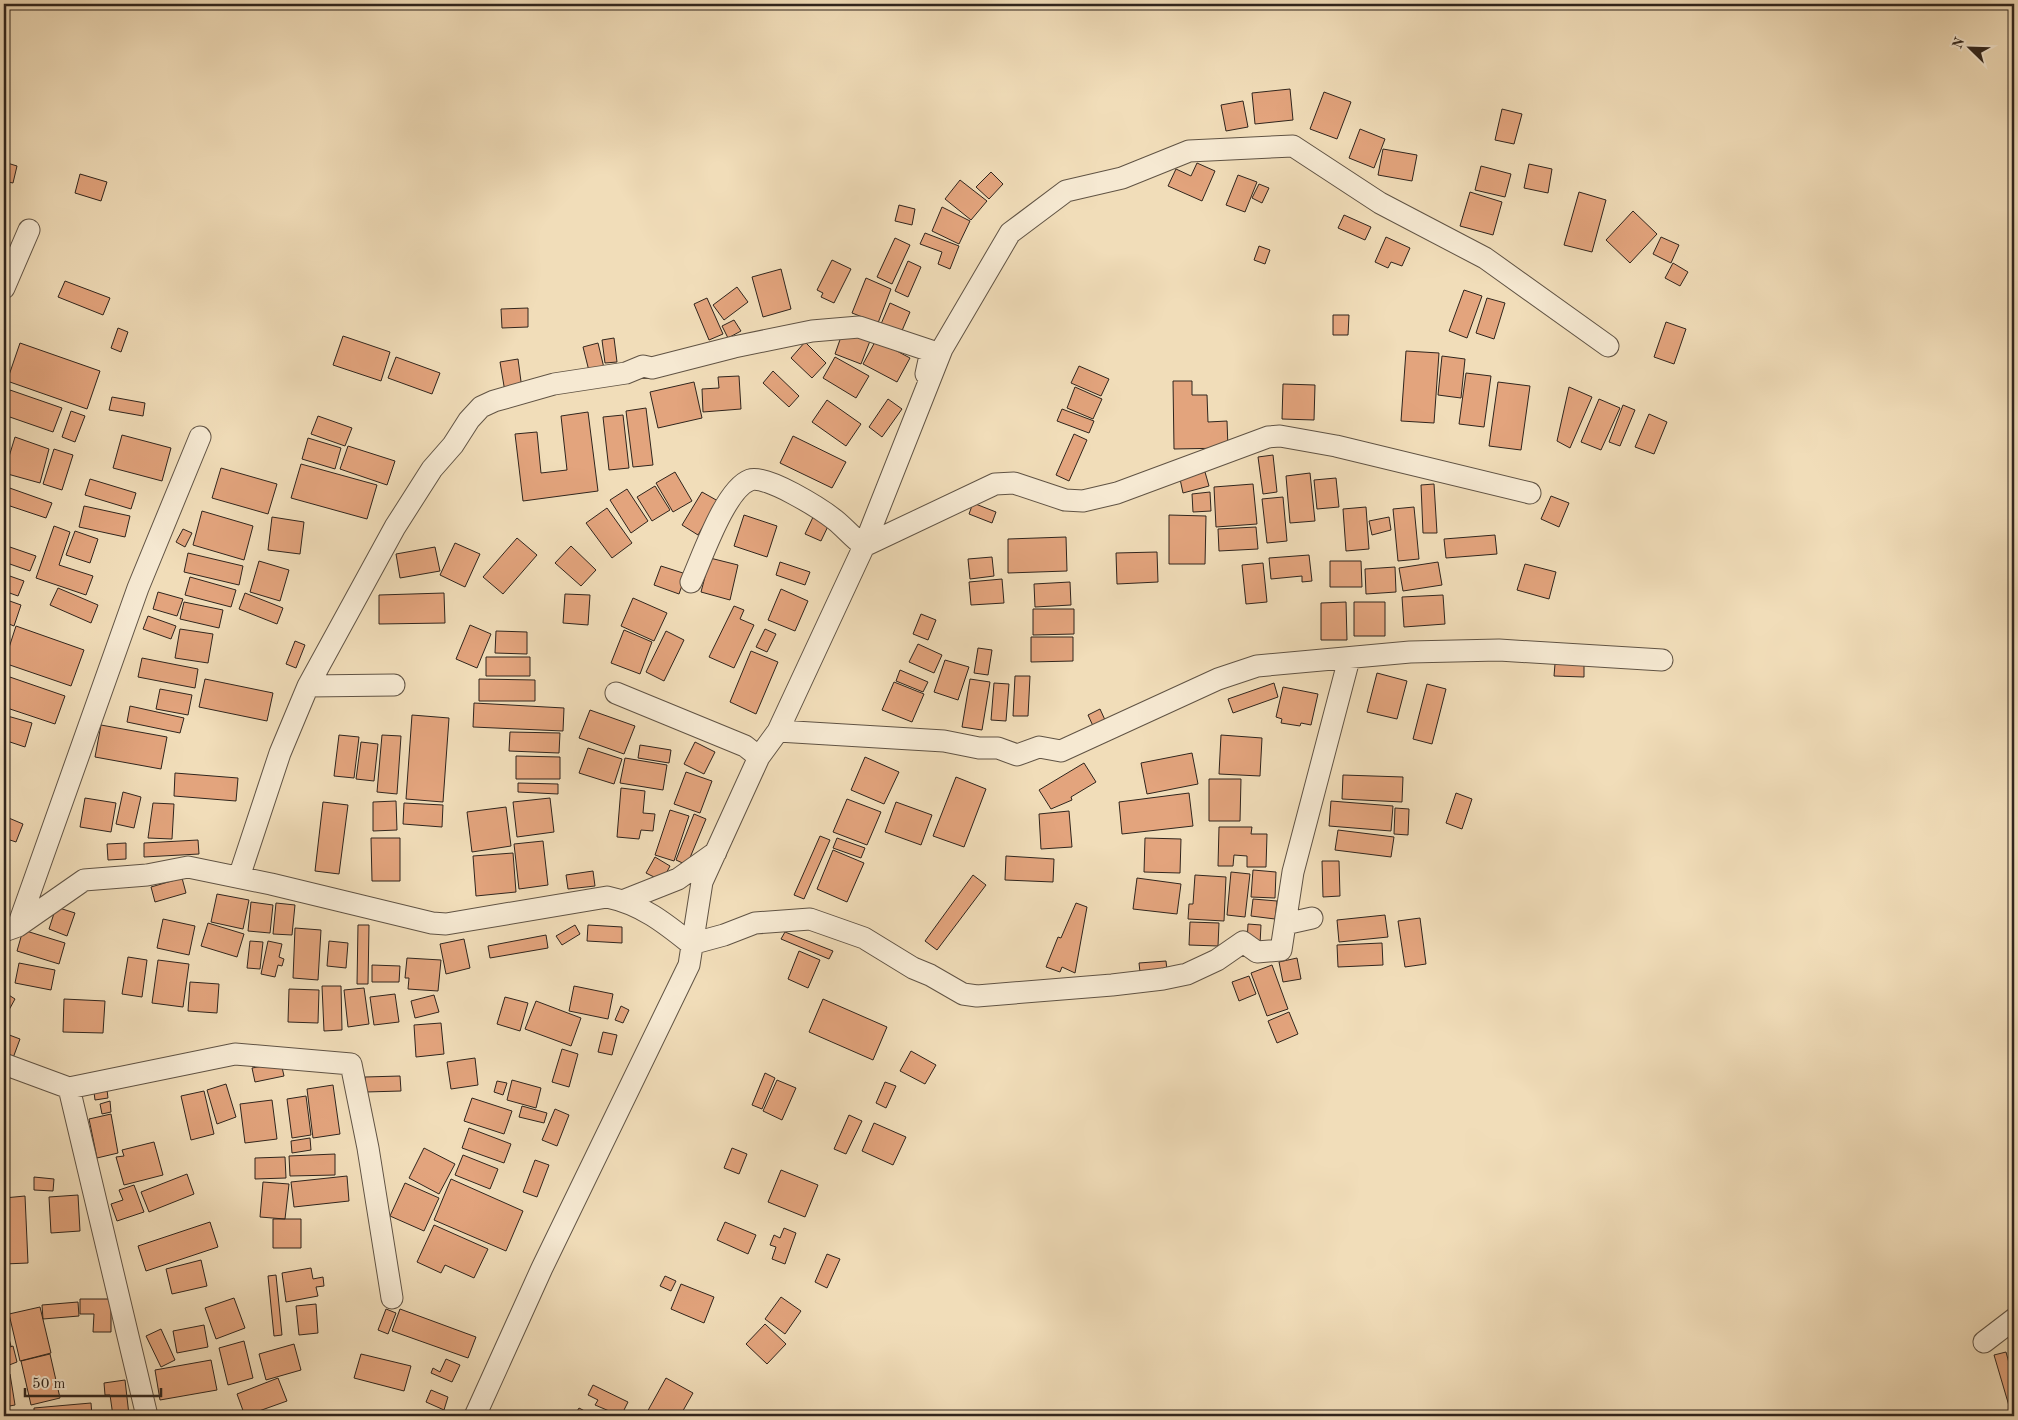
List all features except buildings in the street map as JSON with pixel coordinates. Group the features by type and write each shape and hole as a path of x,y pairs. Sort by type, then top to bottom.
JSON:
{"street":[{"path":"475,1416 542,1268 689,965 702,882 759,758 778,731 864,546 942,349 1010,233 1066,191 1122,178 1189,151 1293,146 1380,203 1485,258 1608,346"},
{"path":"4,288 29,230"},
{"path":"239,877 280,753 308,686 400,518 432,469 453,446 469,420 481,407 494,401 554,384 626,373 643,366 652,368 812,331 859,327 931,351 920,408"},
{"path":"864,546 995,484 1014,483 1065,500 1083,501 1117,493 1268,437 1280,436 1336,446 1530,493"},
{"path":"11,929 138,588 200,437"},
{"path":"691,582 729,500 749,480 768,481 820,510 864,546"},
{"path":"778,731 944,741 980,748 998,748 1016,755 1039,747 1061,750 1218,679 1257,666 1410,652 1499,650 1662,660"},
{"path":"692,944 724,936 755,923 810,919 864,938 912,968 930,975 963,994 977,996 1112,986 1188,974 1217,960 1243,942 1257,952 1280,950 1293,872 1349,659"},
{"path":"308,686 394,684"},
{"path":"616,693 745,746 759,758"},
{"path":"625,900 678,879 716,852"},
{"path":"11,929 84,880 147,875 188,867 239,877 432,923 446,924 607,897 625,900 652,913 692,944"},
{"path":"1285,924 1312,918"},
{"path":"4,1064 69,1088 235,1054 351,1064 368,1148 392,1298"},
{"path":"69,1088 147,1416"},
{"path":"1984,1342 2014,1319"}]}
